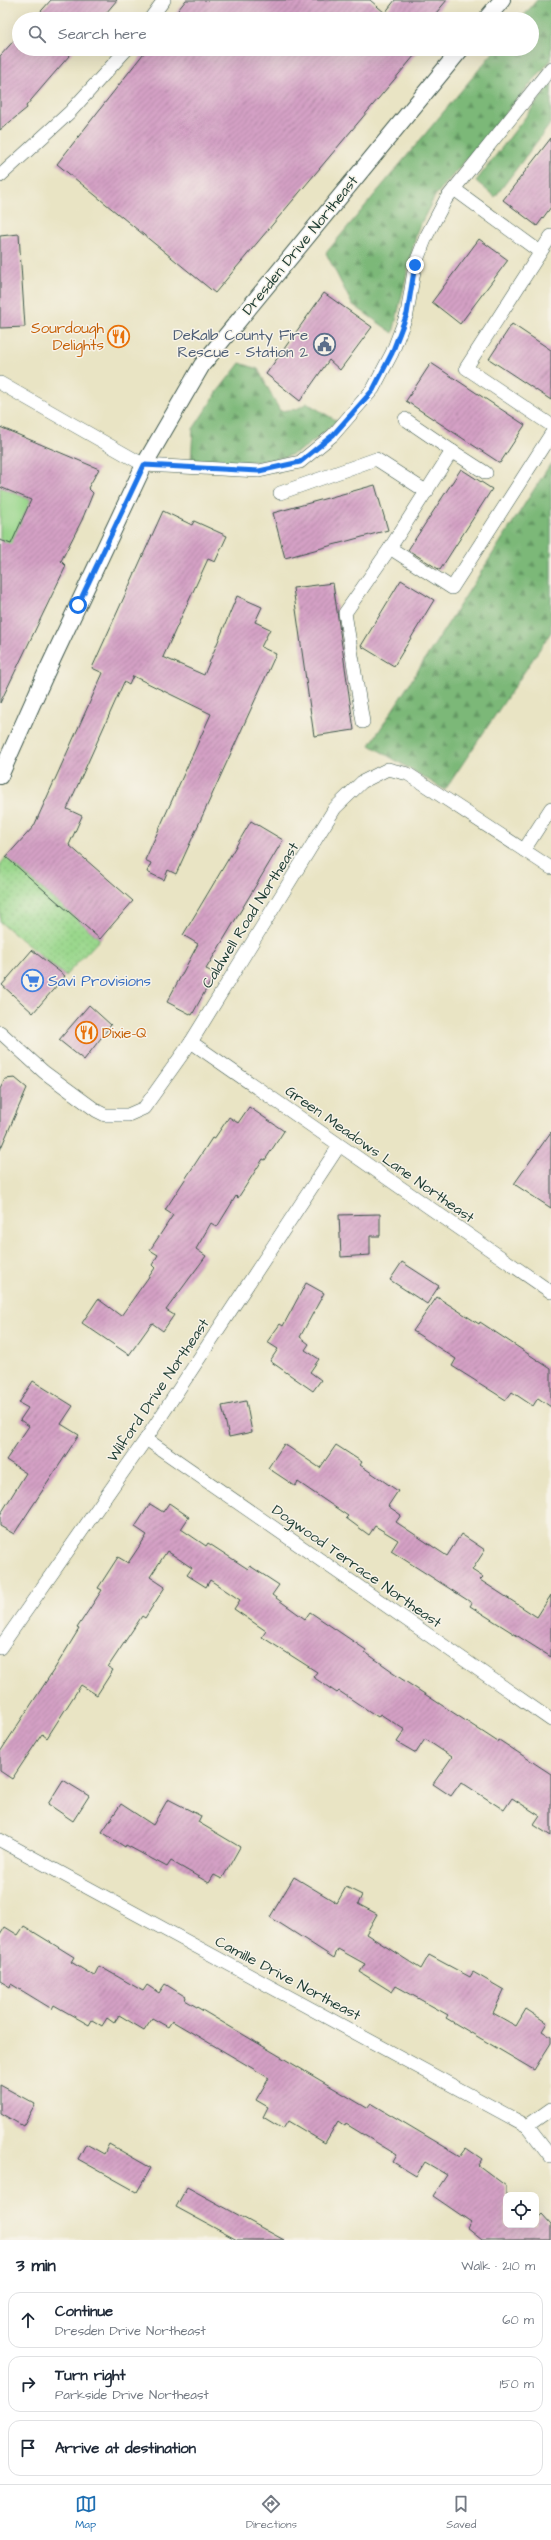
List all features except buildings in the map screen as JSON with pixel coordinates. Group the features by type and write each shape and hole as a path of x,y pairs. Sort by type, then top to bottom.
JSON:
{"street":[{"path":"155,12 164,0"},
{"path":"492,12 502,0"},
{"path":"0,176 70,112 121,56"},
{"name":"Dresden Drive Northeast","path":"0,776 144,465 202,365 455,56"},
{"path":"0,383 144,465 259,471 300,462 333,435 373,390 392,353 407,314 415,265 426,237 446,199 551,68"},
{"path":"454,189 540,252"},
{"path":"551,236 466,368 551,425"},
{"path":"405,420 486,473"},
{"path":"390,548 452,588 551,434"},
{"path":"363,722 345,613 427,492 452,451"},
{"path":"280,494 376,459 427,492"},
{"name":"Caldwell Road Northeast","path":"0,1032 44,1072 105,1115 128,1115 144,1108 191,1042 335,808 362,782 388,769 408,774 551,868"},
{"path":"524,850 551,808"},
{"name":"Green Meadows Lane Northeast","path":"191,1042 551,1292"},
{"name":"Wilford Drive Northeast","path":"0,1648 146,1439 339,1146"},
{"name":"Dogwood Terrace Northeast","path":"146,1439 551,1720"},
{"name":"Camille Drive Northeast","path":"0,1840 527,2126 551,2157"},
{"path":"527,2126 551,2109"}],"green space":[{"path":"537,0 551,0 551,60 435,196 417,231 393,333 352,304 326,253 490,56 539,56 539,12 527,12"},
{"path":"551,84 551,123 495,197 476,181"},
{"path":"240,363 258,369 280,411 297,409 307,403 337,421 306,446 285,457 244,462 191,462 193,429 218,391"},
{"path":"551,463 551,632 445,790 370,745"},
{"path":"0,487 31,500 11,545 0,540"},
{"path":"6,857 100,939 65,976 0,922 0,865"}],"place":[{"name":"Sourdough Delights","path":"119,337"},
{"name":"DeKalb County Fire Rescue - Station 2","path":"324,344"},
{"name":"Savi Provisions","path":"33,981"},
{"name":"Dixie-Q","path":"86,1033"}],"route":[{"path":"78,605 144,465 259,471 300,462 333,435 373,390 392,353 407,314 415,265"}]}
